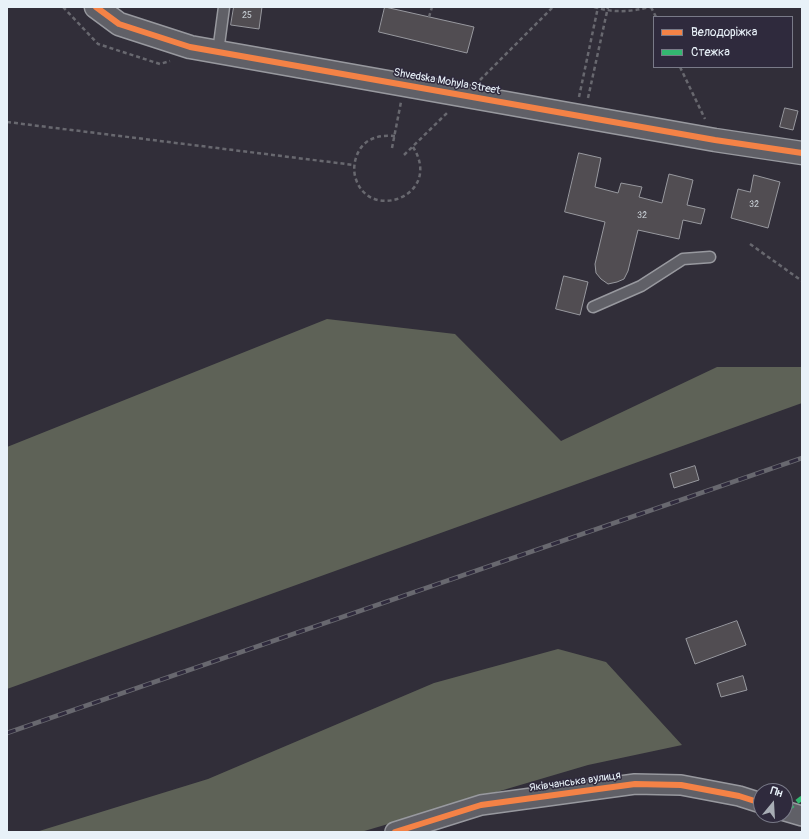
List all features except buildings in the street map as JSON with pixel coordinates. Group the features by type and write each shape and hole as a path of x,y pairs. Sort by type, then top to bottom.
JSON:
{"street":[{"name":"Shvedska Mohyla Street","path":"96,7 119,24 190,47 715,140 802,153"},
{"name":"Яківчанська вулиця","path":"395,832 481,805 635,784 681,785 739,796 753,800"}],"lane":[{"path":"218,52 224,7"},
{"path":"593,308 641,286 683,259 710,257"}],"path":[{"path":"429,17 432,7"},
{"path":"404,155 552,7"},
{"path":"580,116 596,7 607,11 630,12 651,7 656,16"},
{"path":"580,116 608,7"},
{"path":"680,68 715,140"},
{"path":"392,148 405,84"},
{"path":"7,122 354,165"},
{"path":"395,136 384,135 366,142 357,155 354,165 356,180 366,194 378,200 396,200 410,192 419,179 420,165 418,155 413,147"},
{"path":"750,244 802,281"}],"shaded area":[{"path":"327,319 455,334 561,441 717,367 802,367 802,403 7,689 7,447"},
{"path":"558,649 606,662 682,745 588,765 361,832 36,832 208,779 434,683"}],"railway":[{"path":"7,733 802,458"}],"marked path":[{"path":"793,805 802,798"}],"cycle path":[{"path":"96,7 119,24 190,47 715,140 802,153"},
{"path":"395,832 481,805 635,784 681,785 739,796 753,800"}]}
